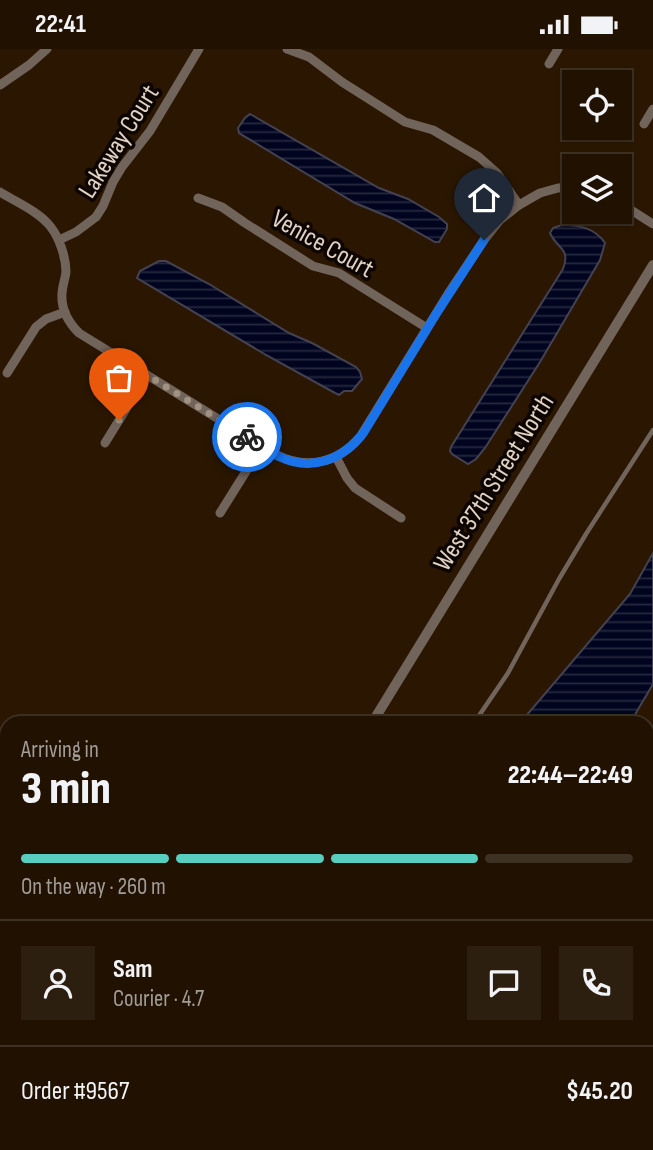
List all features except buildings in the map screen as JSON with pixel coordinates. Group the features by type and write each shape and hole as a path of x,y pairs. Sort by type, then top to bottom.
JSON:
{"street":[{"path":"0,85 47,49"},
{"name":"Lakeway Court","path":"59,240 76,232 96,217 118,175 150,131 199,49"},
{"path":"287,49 309,57 342,82 405,122 433,130 479,157 497,173 519,205"},
{"path":"549,64 558,49"},
{"path":"644,124 653,109"},
{"path":"0,192 43,219 59,240 66,269 62,291 65,312 79,333 280,457 303,464 320,463 351,447 364,432 427,328 500,220 519,205 540,194 562,188"},
{"name":"Venice Court","path":"198,198 222,207 313,266 339,273 427,328"},
{"path":"632,211 653,224"},
{"name":"West 37th Street North","path":"376,716 653,265"},
{"path":"6,373 36,327 65,312"},
{"path":"105,443 147,375"},
{"path":"220,513 262,446"},
{"path":"336,457 355,488 401,518"}],"lane":[{"path":"479,716 508,673 586,534 653,430"}],"water":[{"path":"250,114 379,188 408,199 439,217 447,224 447,229 439,242 355,203 239,133 238,128"},
{"path":"562,225 586,228 601,238 605,243 600,260 485,448 468,464 452,454 451,447 563,269 564,253 550,233 553,228"},
{"path":"159,261 166,261 209,284 289,333 356,367 362,379 352,391 344,391 339,395 137,278 140,271"},
{"path":"653,553 653,684 634,716 526,716 630,594"}],"way so far":[{"path":"119,420 147,375 247,437"}],"route":[{"path":"247,437 280,457 303,464 320,463 351,447 364,432 484,240"}]}
